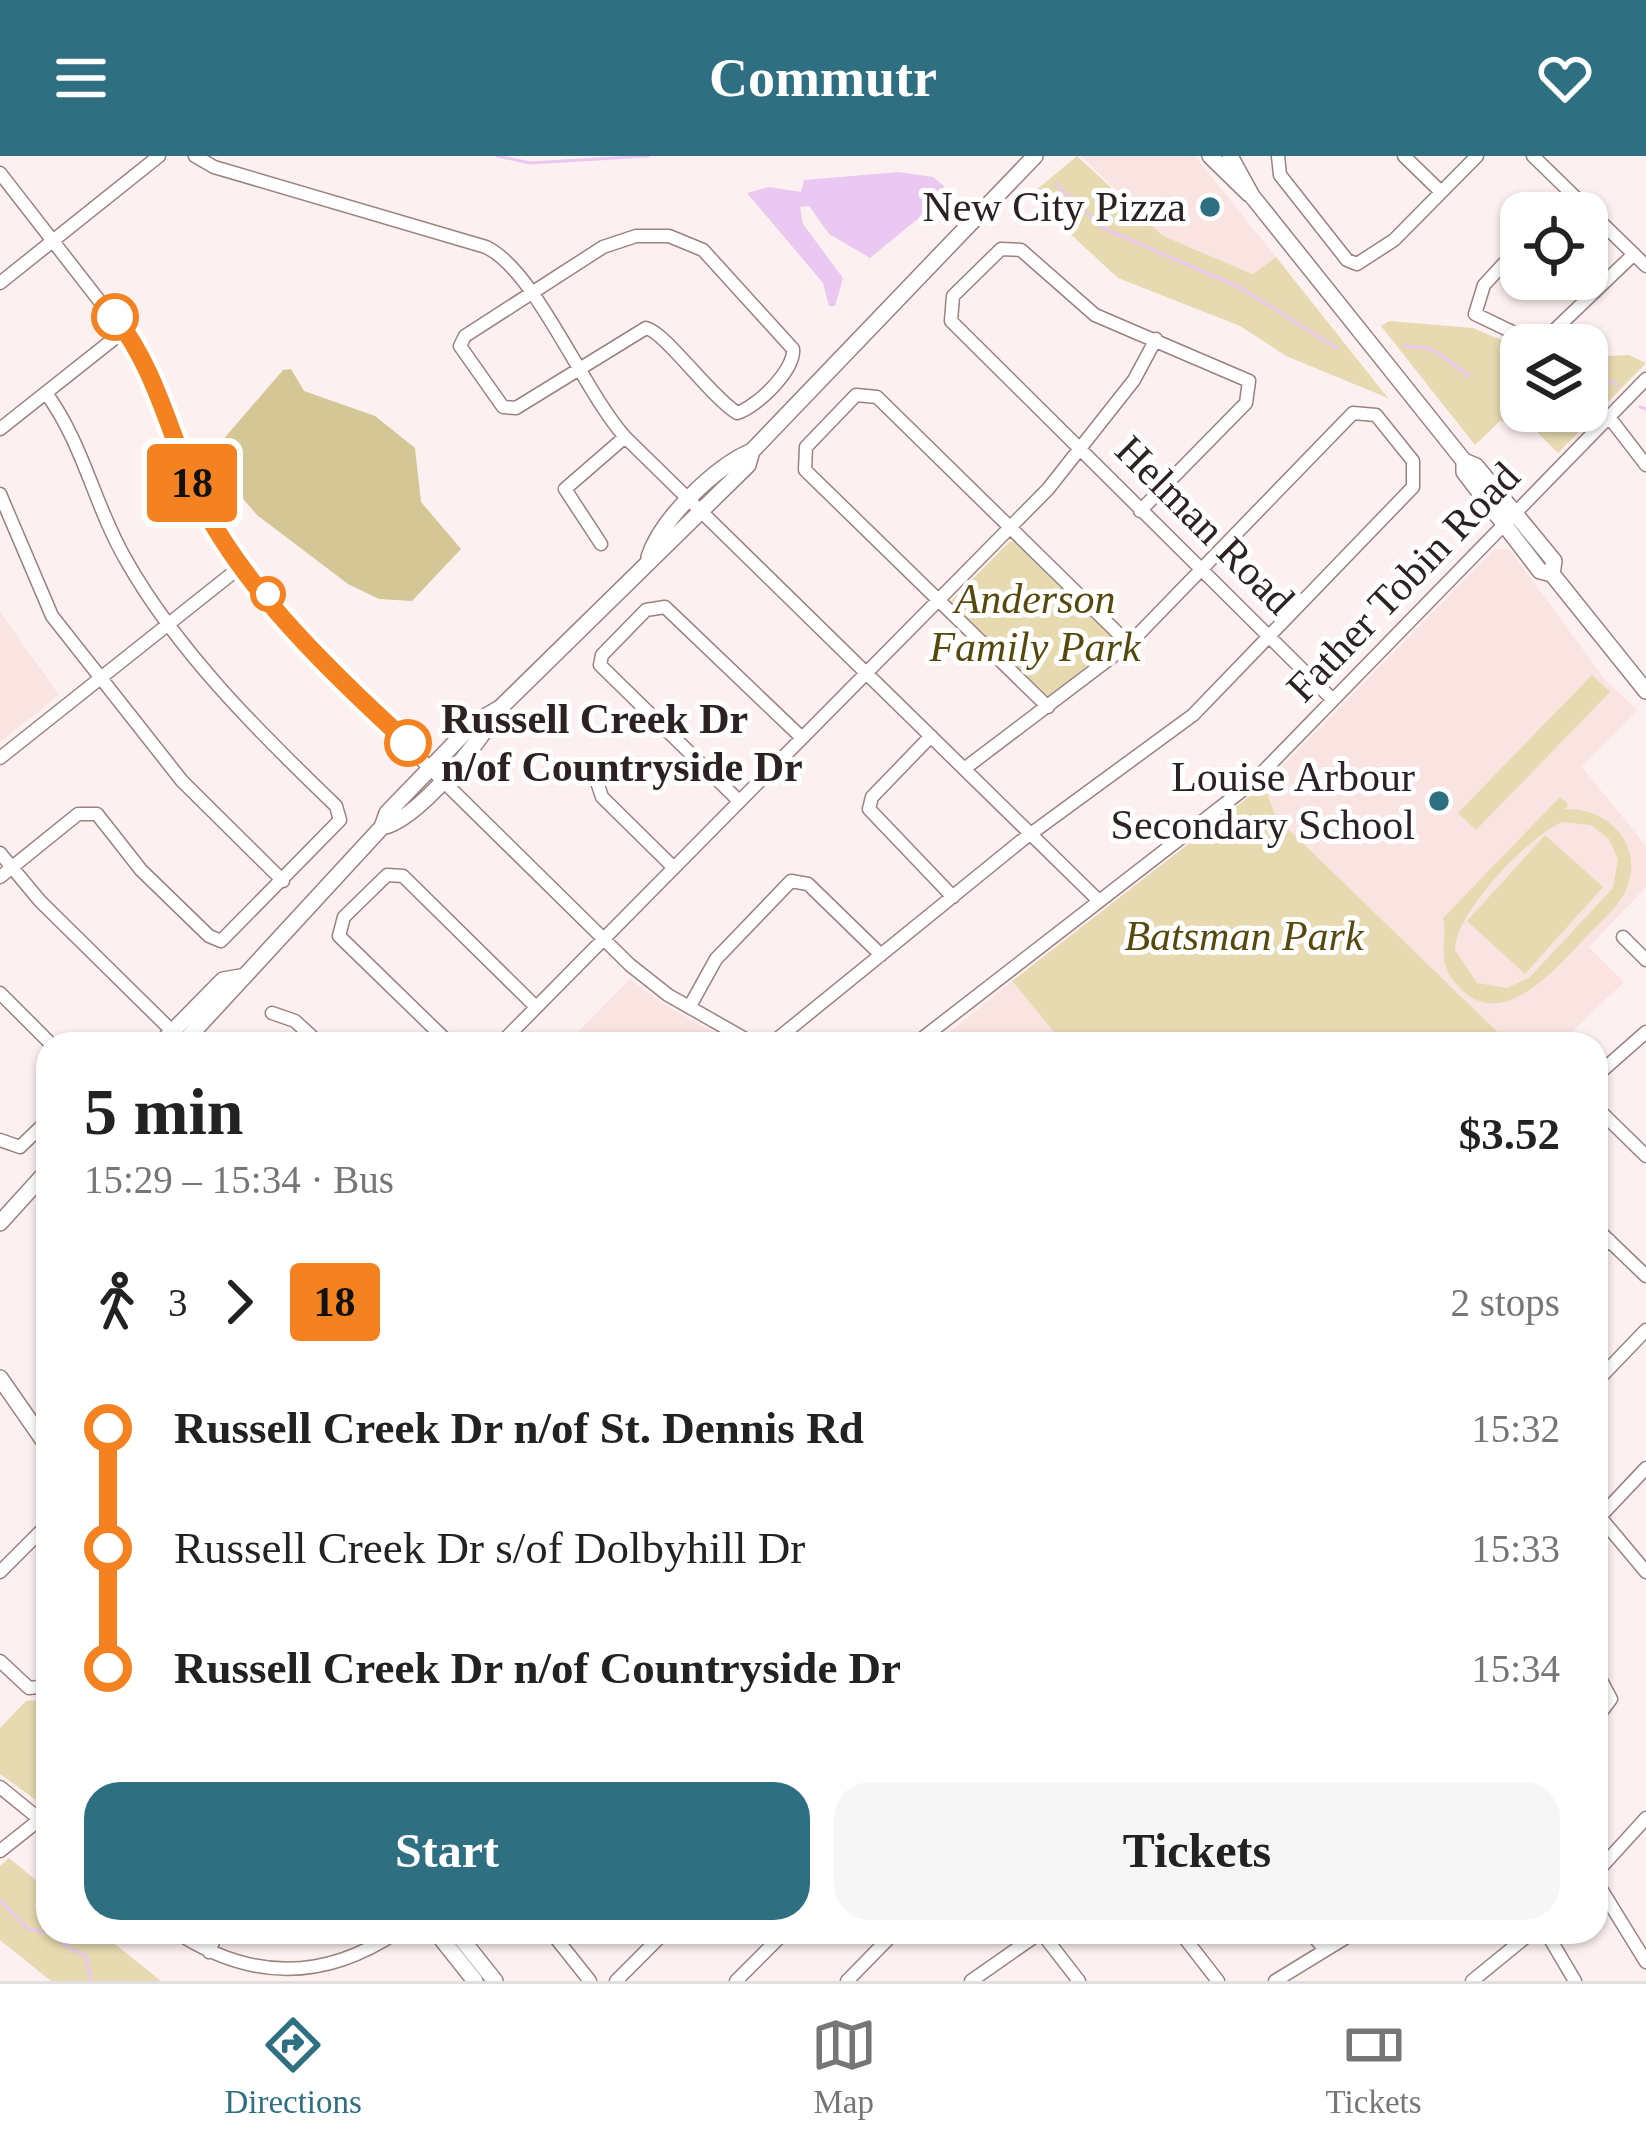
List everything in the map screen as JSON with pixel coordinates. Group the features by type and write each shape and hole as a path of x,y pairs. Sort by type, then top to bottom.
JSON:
{"main road":[{"path":"187,1032 234,990 240,976 382,826 387,813 438,772 473,724 500,708 649,557 664,550 698,505 748,465 752,451 1034,160 1052,156"},
{"path":"1210,156 1230,181 1252,196"},
{"path":"1230,156 1252,196 1464,461 1464,472 1510,520 1540,571 1552,574 1646,691"},
{"path":"4,1216 36,1183"},
{"path":"0,1378 36,1427"},
{"path":"28,1413 36,1417"},
{"path":"446,1944 475,1981"},
{"path":"466,1944 495,1981"}],"street":[{"path":"0,283 159,156"},
{"path":"195,156 214,167 485,247 516,267 574,368 625,437 1097,899"},
{"path":"1278,156 1280,176 1348,260 1357,264 1372,260 1477,156"},
{"path":"1404,156 1441,192"},
{"path":"1533,156 1570,192"},
{"path":"0,173 125,330 153,379 195,490 244,564 316,656 650,982 734,1032"},
{"path":"1608,229 1646,266"},
{"path":"669,236 717,262 795,352 792,364 742,413 701,382 652,328 507,409 460,346 465,336 530,290 619,240 669,236"},
{"name":"Helman Road","path":"1156,339 1082,308 1014,248 997,252 952,296 948,311 954,325 1333,700"},
{"path":"1561,324 1634,254"},
{"path":"1500,268 1484,285 1474,314 1500,326"},
{"path":"0,429 125,330"},
{"path":"512,1032 1010,527 1081,448 1138,374 1156,339 1240,373 1249,381 1250,392 1246,403 1140,511"},
{"name":"Father Tobin Road","path":"929,1032 1253,782 1646,379"},
{"path":"6,872 78,814 97,814 148,877 208,936 221,941 338,824 340,814 250,722 120,550 73,431 46,393"},
{"path":"1048,706 806,470 806,447 856,395 870,394 1129,644"},
{"path":"787,1032 1031,834 1193,715 1416,481 1413,461 1376,415 1360,410 1348,417 1129,644 964,769"},
{"path":"1609,417 1646,465"},
{"path":"601,544 565,489 625,437"},
{"path":"0,494 52,616 182,781 283,880"},
{"path":"0,758 244,564"},
{"path":"738,800 600,664 602,655 646,610 664,607 801,736"},
{"path":"931,736 872,797 869,809 953,897"},
{"path":"596,779 602,797 674,868"},
{"path":"0,853 6,872 168,1032"},
{"path":"438,1032 340,936 344,917 387,875 403,876 536,1007"},
{"path":"690,1006 722,952 790,881 808,884 881,956"},
{"path":"1623,937 1644,953"},
{"path":"0,993 39,1032"},
{"path":"272,1013 306,1032"},
{"path":"1608,1065 1646,1032"},
{"path":"1608,1120 1646,1156"},
{"path":"0,1141 20,1147 36,1132"},
{"path":"1609,1240 1646,1276"},
{"path":"1608,1370 1646,1330"},
{"path":"1608,1508 1646,1468"},
{"path":"1608,1530 1646,1572"},
{"path":"0,1572 36,1535"},
{"path":"0,1661 29,1688 36,1687"},
{"path":"0,1787 36,1813"},
{"path":"1608,1863 1646,1818"},
{"path":"0,1851 36,1826"},
{"path":"1608,1897 1646,1962"},
{"path":"196,1944 277,1976 314,1976 351,1965 380,1944"},
{"path":"209,1952 212,1944"},
{"path":"561,1944 590,1981"},
{"path":"616,1981 653,1944"},
{"path":"736,1981 772,1944"},
{"path":"847,1981 883,1944"},
{"path":"970,1981 1024,1944"},
{"path":"1050,1944 1079,1981"},
{"path":"1189,1944 1218,1981"},
{"path":"1319,1944 1324,1950"},
{"path":"1275,1981 1334,1944"},
{"path":"1472,1981 1517,1944"},
{"path":"1553,1944 1575,1981"}],"shaded area":[{"path":"1081,156 1195,156 1276,257 1254,274 1163,236"},
{"path":"898,172 933,177 944,186 942,199 870,258 829,234 809,206 800,207 803,224 843,278 835,306 829,306 823,283 747,193 769,187 801,192 804,180"},
{"path":"291,369 304,391 375,416 415,448 421,502 461,549 412,601 379,599 348,584 257,515 224,477 221,442 283,370"},
{"name":"Louise Arbour Secondary School","path":"1495,549 1509,549 1607,682 1637,710 1582,767 1646,846 1646,887 1589,947 1624,982 1572,1032 1498,1032 1276,817 1264,785"},
{"path":"0,612 59,695 0,742"},
{"path":"630,979 714,1032 578,1032"},
{"path":"1012,981 1054,1032 950,1032"}],"green space":[{"path":"1077,156 1163,236 1253,274 1276,257 1388,398 1286,356 1240,326 1118,278 1029,196"},
{"path":"1389,321 1473,328 1500,339 1500,421 1475,445 1381,326"},
{"path":"1629,355 1646,363 1608,402 1608,356"},
{"path":"1537,432 1579,432 1558,453"},
{"name":"Anderson Family Park","path":"1016,541 1117,641 1049,697 950,602 1009,542"},
{"path":"1592,675 1610,692 1476,830 1458,813"},
{"name":"Batsman Park","path":"1264,785 1276,817 1498,1032 1054,1032 1012,981"},
{"path":"1560,797 1568,804 1565,809 1581,810 1608,822 1626,843 1631,871 1620,901 1524,994 1487,1003 1469,996 1452,979 1445,963 1443,918","holes":["1563,822 1591,825 1609,839 1618,859 1613,888 1529,978 1507,988 1477,983 1455,950 1458,935 1480,897 1549,830"]},
{"path":"1545,835 1603,887 1525,974 1467,921"},
{"path":"26,1701 36,1701 36,1800 0,1774 0,1728"},
{"path":"9,1858 36,1880 36,1944 115,1944 161,1981 51,1981 0,1940 0,1866"}],"waterway":[{"path":"497,156 530,163 648,156"},
{"path":"1056,184 1103,228 1239,287 1337,348"},
{"path":"1404,346 1434,351 1469,376"},
{"path":"1608,380 1618,385"},
{"path":"1640,407 1646,409"},
{"path":"0,1900 28,1929 36,1930"},
{"path":"63,1944 86,1956 91,1981"}],"bus line":[{"name":"18","path":"115,317 143,357 208,515 316,656 408,743"}],"place":[{"name":"New City Pizza","path":"1210,207"},
{"name":"Russell Creek Dr n/of Countryside Dr","path":"408,743"},
{"name":"Louise Arbour Secondary School","path":"1439,801"}]}
